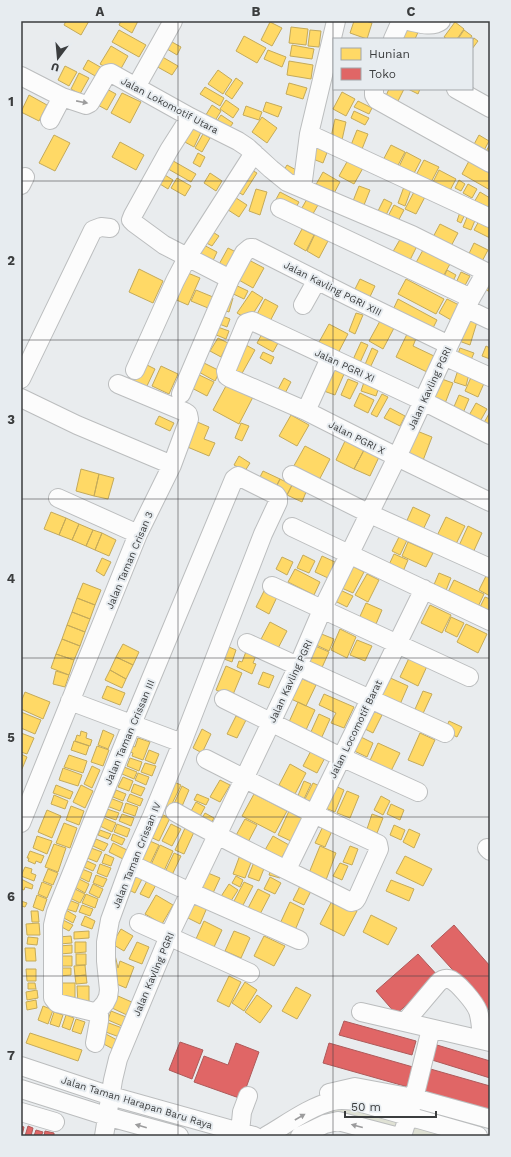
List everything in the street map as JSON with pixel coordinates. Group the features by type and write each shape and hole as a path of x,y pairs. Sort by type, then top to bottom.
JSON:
{"street":[{"path":"136,87 173,21"},
{"path":"302,188 309,134 336,21"},
{"path":"393,38 401,21"},
{"path":"408,21 430,25 441,21"},
{"name":"Jalan Lokomotif Utara","path":"21,76 62,97 86,105 90,103 109,73 238,141 287,182 412,235 488,273"},
{"path":"374,90 374,95 377,100 490,163"},
{"path":"458,90 490,108"},
{"path":"50,120 62,97"},
{"path":"181,394 230,278 164,245 132,220 133,214 169,150 190,117"},
{"path":"309,134 490,218"},
{"path":"135,370 175,281 188,256 254,153"},
{"path":"280,208 469,303 490,320"},
{"path":"21,379 93,230 101,227 110,228"},
{"name":"Jalan Kavling PGRI XIII","path":"230,278 244,253 250,248 253,248 317,280 446,350 490,377"},
{"name":"Jalan Kavling PGRI","path":"104,1136 106,1116 118,1059 169,936 216,836 245,779 298,666 322,610 370,514 446,350 469,303 488,273"},
{"path":"303,305 317,280"},
{"name":"Jalan PGRI XI","path":"226,371 246,323 249,321 255,322 490,434"},
{"path":"306,411 330,358"},
{"name":"Jalan PGRI X","path":"226,371 227,376 230,378 306,411 490,502"},
{"name":"Jalan Taman Crisan 3","path":"21,823 138,534 172,465 189,420 188,414 185,412 118,384"},
{"path":"21,398 78,425 172,465"},
{"path":"292,475 370,514 490,568"},
{"name":"Jalan Taman Crissan III","path":"96,1011 57,1003 53,998 53,925 60,900 234,479 238,476 241,477 276,495 278,498"},
{"path":"58,498 138,534"},
{"name":"Jalan Taman Crissan IV","path":"96,1011 105,1004 109,990 106,942 110,920 130,865 182,743 278,498"},
{"path":"292,526 490,621"},
{"path":"272,586 469,677"},
{"name":"Jalan Locomotif Barat","path":"287,869 424,589"},
{"path":"247,643 445,733"},
{"path":"224,699 341,757 418,792"},
{"path":"70,701 182,743"},
{"path":"175,812 216,836 287,869 351,902 355,901 379,849 378,844 314,814 206,758"},
{"path":"137,867 299,940"},
{"path":"139,923 250,973"},
{"path":"362,1012 432,1030 486,1040 475,1004 456,983 450,979 442,979 405,1022"},
{"path":"95,1043 99,1021 96,1011"},
{"path":"402,1136 432,1030"},
{"name":"Jalan Taman Harapan Baru Raya","path":"21,1066 111,1096 247,1134"},
{"path":"325,1104 326,1097 330,1092 355,1088 414,1098 490,1119"},
{"name":"Jalan Taman Harapan Baru Raya","path":"21,1089 106,1116 179,1136"},
{"path":"266,1136 319,1106 333,1100 344,1099 478,1136"},
{"path":"245,1103 247,1134"},
{"path":"21,1112 55,1122"},
{"path":"300,1136 327,1130 338,1121 377,1134 395,1136"}],"shaded area":[{"path":"333,1100 477,1136 395,1136 338,1121 300,1136 266,1136"}],"building: Hunian":[{"path":"66,21 89,21 81,35 64,25"},
{"path":"121,21 138,21 132,33 119,25"},
{"path":"354,21 366,21 372,23 367,38 350,33"},
{"path":"270,22 282,28 272,46 261,40"},
{"path":"455,22 464,29 458,38 444,37"},
{"path":"407,24 419,30 415,38 400,38"},
{"path":"291,27 308,29 306,45 289,43"},
{"path":"119,30 146,45 139,57 112,42"},
{"path":"310,30 321,31 319,47 308,46"},
{"path":"464,30 472,36 471,38 459,38"},
{"path":"244,36 266,48 257,63 236,51"},
{"path":"474,38 478,41 473,48"},
{"path":"172,42 181,47 177,55 167,49"},
{"path":"292,45 314,49 312,59 290,56"},
{"path":"111,46 128,56 118,74 100,64"},
{"path":"268,50 286,57 282,67 264,59"},
{"path":"159,55 178,66 172,75 154,65"},
{"path":"88,60 102,68 97,77 83,69"},
{"path":"289,61 313,65 311,79 287,75"},
{"path":"65,66 77,72 69,86 58,80"},
{"path":"218,70 232,80 223,94 208,84"},
{"path":"79,73 89,78 80,94 71,89"},
{"path":"236,78 243,83 232,99 225,94"},
{"path":"289,83 307,88 303,99 286,94"},
{"path":"103,87 116,94 107,110 94,103"},
{"path":"205,87 224,98 220,106 200,94"},
{"path":"389,90 404,90 397,103 385,98"},
{"path":"410,90 420,90 418,94"},
{"path":"342,92 355,99 346,116 333,109"},
{"path":"122,93 141,102 130,123 111,113"},
{"path":"29,95 47,105 39,121 21,112"},
{"path":"226,100 239,109 233,118 220,109"},
{"path":"358,101 372,108 369,114 354,107"},
{"path":"266,102 282,107 278,117 263,111"},
{"path":"212,105 221,111 213,124 204,118"},
{"path":"246,106 262,112 259,120 243,115"},
{"path":"354,111 369,118 365,125 351,118"},
{"path":"221,115 233,123 225,134 214,125"},
{"path":"262,117 277,128 267,143 252,132"},
{"path":"335,119 346,122 342,140 331,137"},
{"path":"192,125 202,130 194,147 183,141"},
{"path":"357,130 368,134 362,149 351,145"},
{"path":"203,134 210,138 202,152 195,148"},
{"path":"54,135 70,143 55,171 39,163"},
{"path":"479,135 489,141 481,156 471,150"},
{"path":"120,142 144,155 136,170 112,157"},
{"path":"313,145 328,150 323,163 308,157"},
{"path":"391,145 405,152 395,171 381,164"},
{"path":"490,146 490,162 482,158"},
{"path":"406,152 421,160 411,179 397,171"},
{"path":"198,153 205,157 200,167 193,163"},
{"path":"168,158 196,174 191,182 163,166"},
{"path":"348,160 363,168 354,184 339,176"},
{"path":"424,160 439,167 429,186 414,179"},
{"path":"469,161 490,172 490,190 462,174"},
{"path":"287,165 300,172 294,182 281,175"},
{"path":"248,168 257,173 243,195 235,190"},
{"path":"439,170 456,179 447,196 430,188"},
{"path":"160,172 173,180 168,189 155,181"},
{"path":"323,172 340,182 331,199 313,190"},
{"path":"210,173 222,181 216,191 204,183"},
{"path":"177,178 191,186 185,196 171,188"},
{"path":"459,180 465,184 461,191 455,188"},
{"path":"405,184 412,187 405,206 398,203"},
{"path":"468,184 477,189 472,198 463,193"},
{"path":"359,186 370,190 362,210 351,206"},
{"path":"256,189 267,192 260,215 249,211"},
{"path":"415,190 426,195 416,214 405,209"},
{"path":"280,192 299,202 293,213 274,203"},
{"path":"480,192 490,198 490,210 473,204"},
{"path":"230,194 247,205 239,217 222,206"},
{"path":"307,199 318,205 310,219 299,213"},
{"path":"384,199 392,203 384,219 376,215"},
{"path":"394,205 404,210 396,225 386,220"},
{"path":"460,212 465,214 461,223 457,221"},
{"path":"468,215 476,218 471,230 463,227"},
{"path":"480,219 490,224 490,238 474,230"},
{"path":"440,224 458,233 450,248 432,239"},
{"path":"208,229 219,236 212,246 201,240"},
{"path":"302,229 314,235 306,251 294,244"},
{"path":"315,234 328,241 319,258 307,251"},
{"path":"402,236 418,244 408,264 391,255"},
{"path":"198,242 217,252 210,267 191,258"},
{"path":"474,243 488,250 479,267 466,260"},
{"path":"228,248 236,252 225,272 217,268"},
{"path":"423,250 450,264 440,282 413,268"},
{"path":"247,259 264,268 253,288 237,279"},
{"path":"139,269 163,281 153,303 129,292"},
{"path":"447,270 456,275 451,285 442,281"},
{"path":"183,271 200,278 188,305 172,298"},
{"path":"461,272 470,276 462,291 454,287"},
{"path":"360,279 375,286 368,301 353,293"},
{"path":"406,279 444,299 436,314 398,294"},
{"path":"484,281 490,285 490,292 481,287"},
{"path":"231,283 248,291 244,299 227,291"},
{"path":"196,290 213,297 208,308 191,301"},
{"path":"252,291 263,298 249,320 237,313"},
{"path":"224,296 233,298 229,312 220,309"},
{"path":"265,299 278,306 268,325 255,318"},
{"path":"398,299 437,320 431,332 392,312"},
{"path":"447,299 459,305 451,320 439,313"},
{"path":"356,313 363,315 355,334 349,331"},
{"path":"217,314 230,319 227,327 214,322"},
{"path":"466,318 477,322 470,345 459,341"},
{"path":"380,321 394,328 383,349 369,341"},
{"path":"329,324 348,334 337,355 318,344"},
{"path":"212,325 229,331 226,339 209,332"},
{"path":"408,332 417,336 413,346 434,356 427,372 396,357"},
{"path":"262,334 278,343 273,352 257,343"},
{"path":"218,338 228,343 221,357 210,351"},
{"path":"361,342 368,345 358,367 351,364"},
{"path":"246,345 255,350 240,377 231,372"},
{"path":"486,346 490,348 490,359 482,356"},
{"path":"372,348 378,351 369,370 364,367"},
{"path":"460,348 474,353 470,362 457,357"},
{"path":"263,352 274,357 271,364 260,358"},
{"path":"202,362 220,371 215,381 197,371"},
{"path":"143,363 155,369 146,388 133,381"},
{"path":"161,366 178,374 169,394 152,386"},
{"path":"459,367 470,370 466,386 454,382"},
{"path":"330,368 344,374 335,395 321,390"},
{"path":"195,373 214,382 207,396 188,386"},
{"path":"472,375 485,381 478,397 465,391"},
{"path":"284,378 291,382 282,399 275,395"},
{"path":"439,378 453,383 444,406 430,401"},
{"path":"348,379 358,383 350,399 341,395"},
{"path":"364,382 379,387 376,396 361,391"},
{"path":"227,384 253,397 239,424 213,410"},
{"path":"360,393 374,400 368,413 354,406"},
{"path":"382,394 388,397 377,417 371,414"},
{"path":"459,395 469,399 463,413 453,409"},
{"path":"476,403 487,409 478,425 467,419"},
{"path":"390,408 405,416 400,426 384,418"},
{"path":"490,412 490,433 481,428"},
{"path":"291,415 309,425 297,446 279,436"},
{"path":"159,416 174,423 170,431 155,424"},
{"path":"195,421 209,427 204,439 215,443 209,456 185,446"},
{"path":"241,423 249,426 242,441 235,438"},
{"path":"417,431 432,437 422,463 406,457"},
{"path":"345,441 364,450 354,469 336,460"},
{"path":"305,446 330,459 317,484 291,471"},
{"path":"364,450 379,457 370,476 354,469"},
{"path":"239,456 250,463 245,471 234,465"},
{"path":"81,469 99,474 94,496 76,491"},
{"path":"263,471 280,479 275,489 258,481"},
{"path":"99,474 114,478 108,499 94,496"},
{"path":"280,479 292,485 287,495 275,489"},
{"path":"292,485 306,492 302,502 287,495"},
{"path":"413,507 430,515 421,534 404,527"},
{"path":"51,512 66,518 59,535 44,529"},
{"path":"446,517 465,526 454,548 435,540"},
{"path":"66,518 79,524 72,540 59,535"},
{"path":"79,524 93,530 86,546 72,540"},
{"path":"468,526 482,533 471,557 457,550"},
{"path":"93,530 102,533 95,550 86,546"},
{"path":"102,533 116,540 109,556 95,550"},
{"path":"400,535 408,538 400,555 392,551"},
{"path":"408,542 433,553 426,567 402,556"},
{"path":"394,554 408,560 401,576 387,569"},
{"path":"303,555 315,561 309,573 297,568"},
{"path":"322,556 335,562 328,578 315,572"},
{"path":"282,557 293,562 287,575 276,569"},
{"path":"102,558 111,562 104,576 96,571"},
{"path":"348,564 364,572 353,593 337,586"},
{"path":"295,569 320,582 314,595 288,582"},
{"path":"488,572 490,573 490,596 479,590"},
{"path":"439,573 451,578 445,593 433,587"},
{"path":"367,574 379,580 368,602 355,595"},
{"path":"454,580 484,594 476,611 446,596"},
{"path":"83,583 101,590 95,605 77,598"},
{"path":"338,589 353,596 347,607 333,600"},
{"path":"264,591 277,597 269,614 256,607"},
{"path":"485,597 490,599 490,617 478,611"},
{"path":"77,598 95,605 90,619 72,612"},
{"path":"366,603 382,610 373,631 357,623"},
{"path":"430,605 451,615 442,633 421,623"},
{"path":"72,612 90,619 85,632 67,625"},
{"path":"451,617 464,623 457,637 445,631"},
{"path":"270,622 287,631 275,654 258,645"},
{"path":"466,624 487,634 478,653 457,642"},
{"path":"67,625 85,632 80,646 62,639"},
{"path":"340,629 356,637 347,658 331,650"},
{"path":"319,633 334,639 329,651 314,644"},
{"path":"62,639 80,646 74,660 56,654"},
{"path":"357,640 372,646 365,661 350,655"},
{"path":"123,644 139,652 133,665 116,657"},
{"path":"313,645 329,652 319,674 303,667"},
{"path":"229,647 236,650 232,662 224,659"},
{"path":"247,649 257,653 253,663 256,664 252,674 237,667 239,661 242,662"},
{"path":"56,654 74,660 69,675 51,668"},
{"path":"410,656 428,664 418,686 400,677"},
{"path":"116,657 133,665 126,679 110,670"},
{"path":"226,666 242,673 232,697 216,690"},
{"path":"110,670 126,679 122,688 105,680"},
{"path":"56,671 69,675 65,687 53,684"},
{"path":"263,672 274,676 269,688 258,684"},
{"path":"386,676 408,686 398,709 376,699"},
{"path":"298,677 316,685 306,706 289,698"},
{"path":"107,686 125,693 120,705 102,698"},
{"path":"423,691 432,694 420,720 412,716"},
{"path":"25,692 50,702 43,719 21,709 21,702"},
{"path":"324,694 354,707 344,728 331,723 336,713 319,705"},
{"path":"298,702 315,710 306,730 289,722"},
{"path":"369,709 382,715 373,733 361,727"},
{"path":"21,712 41,720 35,734 21,728"},
{"path":"319,714 330,719 321,739 310,734"},
{"path":"236,716 246,720 237,738 227,734"},
{"path":"449,721 462,727 457,737 445,731"},
{"path":"202,729 211,734 202,753 193,748"},
{"path":"103,730 114,735 108,749 98,745"},
{"path":"81,731 87,733 86,738 92,740 90,746 75,741 77,735 80,736"},
{"path":"21,733 34,738 27,754 21,752"},
{"path":"420,733 435,740 423,766 408,760"},
{"path":"357,735 373,743 367,757 350,749"},
{"path":"138,738 150,742 143,760 132,756 133,753 124,750 126,744 135,747"},
{"path":"74,741 89,746 86,755 71,750"},
{"path":"378,743 400,753 388,777 367,767"},
{"path":"314,745 328,752 317,773 303,766"},
{"path":"97,746 109,750 103,766 91,762"},
{"path":"149,750 159,754 155,764 145,760"},
{"path":"21,754 27,757 22,769 21,768"},
{"path":"69,755 87,761 83,773 64,767"},
{"path":"130,758 142,762 139,771 127,766"},
{"path":"145,763 156,766 152,776 141,772"},
{"path":"290,764 306,773 295,794 279,785"},
{"path":"92,766 100,770 92,788 84,784"},
{"path":"124,767 137,772 134,779 122,774"},
{"path":"63,768 82,775 78,786 59,780"},
{"path":"138,773 149,777 146,785 135,780"},
{"path":"123,777 133,781 129,791 118,787"},
{"path":"220,780 230,785 220,802 210,797"},
{"path":"304,781 311,784 303,801 297,798"},
{"path":"174,782 181,785 170,808 163,805"},
{"path":"313,783 324,788 314,808 303,803"},
{"path":"134,784 145,788 141,796 131,792"},
{"path":"56,785 73,792 70,799 53,793"},
{"path":"81,785 93,791 85,808 73,802"},
{"path":"333,785 344,790 335,812 323,807"},
{"path":"182,786 189,790 180,811 172,808"},
{"path":"116,790 126,794 123,801 113,797"},
{"path":"347,791 359,796 350,818 337,813"},
{"path":"130,794 143,799 140,806 127,801"},
{"path":"197,794 209,799 206,805 194,800"},
{"path":"254,794 287,811 275,833 242,816"},
{"path":"54,795 68,801 65,809 51,804"},
{"path":"381,796 390,801 383,815 374,810"},
{"path":"110,798 123,803 120,811 107,806"},
{"path":"196,802 205,807 199,818 190,813"},
{"path":"126,803 138,807 135,816 123,812"},
{"path":"391,804 404,810 400,820 387,814"},
{"path":"71,806 84,811 79,825 66,820"},
{"path":"107,809 119,813 116,820 104,816"},
{"path":"47,810 61,816 52,838 38,832"},
{"path":"289,811 305,818 293,842 278,835"},
{"path":"157,812 170,818 159,841 146,835"},
{"path":"205,813 214,818 209,827 200,822"},
{"path":"122,814 134,818 131,826 119,821"},
{"path":"372,814 383,818 377,833 367,829"},
{"path":"104,818 116,823 112,832 100,826"},
{"path":"245,819 257,825 246,846 234,839"},
{"path":"326,820 335,824 325,847 315,843"},
{"path":"64,823 77,828 70,848 56,843"},
{"path":"117,824 130,829 127,837 114,832"},
{"path":"171,824 181,829 172,846 162,841"},
{"path":"394,825 405,830 401,840 390,835"},
{"path":"185,828 194,832 184,854 175,850"},
{"path":"409,829 420,834 414,848 403,842"},
{"path":"100,830 111,834 108,839 98,835"},
{"path":"113,834 125,839 122,845 111,840"},
{"path":"37,836 52,841 47,854 33,848"},
{"path":"273,836 289,845 281,859 265,850"},
{"path":"143,838 159,845 150,864 134,857"},
{"path":"96,839 108,844 104,851 93,846"},
{"path":"113,843 127,850 123,859 109,852"},
{"path":"54,844 66,848 58,872 45,867"},
{"path":"160,845 173,851 163,873 150,867"},
{"path":"320,846 336,853 326,880 309,873"},
{"path":"350,846 358,849 352,865 343,862"},
{"path":"91,848 102,852 97,862 87,858"},
{"path":"30,851 44,856 41,863 36,861 35,864 28,861 29,858 27,858"},
{"path":"174,853 181,856 172,875 165,872"},
{"path":"105,854 114,858 111,866 102,863"},
{"path":"240,855 252,860 245,878 233,874"},
{"path":"405,856 432,869 423,886 396,873"},
{"path":"87,861 96,865 93,871 84,867"},
{"path":"254,862 265,866 259,881 248,877"},
{"path":"340,863 348,866 342,880 333,876"},
{"path":"100,864 111,868 107,877 97,873"},
{"path":"272,866 283,869 280,878 269,875"},
{"path":"25,867 32,869 31,873 36,875 34,881 21,876"},
{"path":"48,869 58,873 53,885 43,881"},
{"path":"82,869 92,873 89,882 79,877"},
{"path":"133,870 144,875 135,893 125,888"},
{"path":"208,873 220,878 213,893 201,888"},
{"path":"96,875 107,879 103,887 93,883"},
{"path":"150,875 159,879 149,898 140,894"},
{"path":"236,876 243,880 240,887 232,883"},
{"path":"270,877 281,883 275,894 264,889"},
{"path":"77,878 89,884 85,893 73,886"},
{"path":"21,879 33,885 32,889 25,887 24,890 21,889"},
{"path":"391,880 414,889 409,901 386,891"},
{"path":"42,882 52,886 47,898 38,894"},
{"path":"244,882 253,886 242,907 233,903"},
{"path":"93,884 103,889 99,898 89,893"},
{"path":"229,884 238,890 229,904 220,898"},
{"path":"300,886 311,891 304,905 293,900"},
{"path":"75,889 85,894 80,903 70,898"},
{"path":"258,889 270,895 258,918 246,912"},
{"path":"86,894 98,899 95,908 82,903"},
{"path":"37,895 47,899 43,911 33,907"},
{"path":"156,895 173,905 162,924 145,914"},
{"path":"195,896 209,903 200,924 186,917"},
{"path":"333,899 357,911 344,936 320,924"},
{"path":"69,900 79,904 76,912 66,909"},
{"path":"21,901 27,903 25,907 21,906"},
{"path":"290,902 304,909 293,935 278,928"},
{"path":"82,905 93,909 90,916 79,912"},
{"path":"66,910 76,916 73,923 62,917"},
{"path":"31,911 38,911 39,922 32,922"},
{"path":"371,915 397,928 388,945 363,932"},
{"path":"85,916 95,921 92,929 81,925"},
{"path":"61,919 73,925 69,931 58,925"},
{"path":"204,921 222,930 214,947 196,939"},
{"path":"39,923 40,935 27,935 26,924"},
{"path":"121,929 133,936 124,951 112,944"},
{"path":"89,931 89,938 74,939 74,932"},
{"path":"234,931 250,938 241,958 225,951"},
{"path":"71,936 72,943 59,944 58,937"},
{"path":"264,936 285,946 274,966 254,956"},
{"path":"28,937 38,938 37,945 27,944"},
{"path":"75,942 86,942 86,952 75,953"},
{"path":"137,942 149,947 142,964 129,959"},
{"path":"72,945 72,953 60,954 59,946"},
{"path":"25,948 35,948 36,961 26,961"},
{"path":"76,954 86,954 86,965 76,965"},
{"path":"115,955 118,968 120,961 134,967 126,988 112,982"},
{"path":"57,956 72,956 72,966 57,966"},
{"path":"85,965 86,975 75,976 74,966"},
{"path":"60,968 71,968 71,975 59,976"},
{"path":"26,969 36,969 36,981 27,981"},
{"path":"86,975 87,983 76,984 75,976"},
{"path":"229,976 241,982 229,1007 217,1001"},
{"path":"245,982 257,990 244,1011 232,1003"},
{"path":"28,983 35,983 36,989 28,989"},
{"path":"60,983 75,983 75,1000 61,1000"},
{"path":"77,986 89,986 89,1003 78,1004"},
{"path":"296,987 311,995 297,1019 282,1011"},
{"path":"37,990 38,998 27,1000 26,992"},
{"path":"257,995 272,1006 260,1023 245,1012"},
{"path":"118,996 134,1003 129,1016 112,1008"},
{"path":"36,1000 37,1008 27,1010 26,1002"},
{"path":"43,1006 53,1010 48,1024 38,1020"},
{"path":"111,1011 126,1017 122,1026 108,1020"},
{"path":"54,1012 63,1015 59,1027 50,1024"},
{"path":"66,1015 74,1018 70,1030 62,1027"},
{"path":"76,1019 85,1022 81,1034 72,1031"},
{"path":"106,1022 125,1029 122,1038 103,1031"},
{"path":"30,1033 82,1050 78,1061 26,1043"},
{"path":"104,1033 117,1040 113,1049 100,1042"}],"building: Toko":[{"path":"454,925 490,966 490,1011 431,946"},
{"path":"418,954 439,977 396,1014 376,991"},
{"path":"344,1021 416,1041 412,1055 339,1035"},
{"path":"180,1042 203,1050 192,1079 169,1070"},
{"path":"236,1043 259,1052 242,1099 194,1082 204,1056 228,1065"},
{"path":"329,1043 413,1067 408,1087 323,1063"},
{"path":"437,1045 490,1061 490,1078 432,1060"},
{"path":"427,1068 490,1086 490,1112 420,1092"},
{"path":"21,1126 24,1127 22,1136 21,1136"},
{"path":"28,1126 33,1128 31,1136 25,1136"},
{"path":"36,1130 43,1132 41,1136 34,1136"},
{"path":"45,1131 54,1133 54,1136 44,1136"}]}
